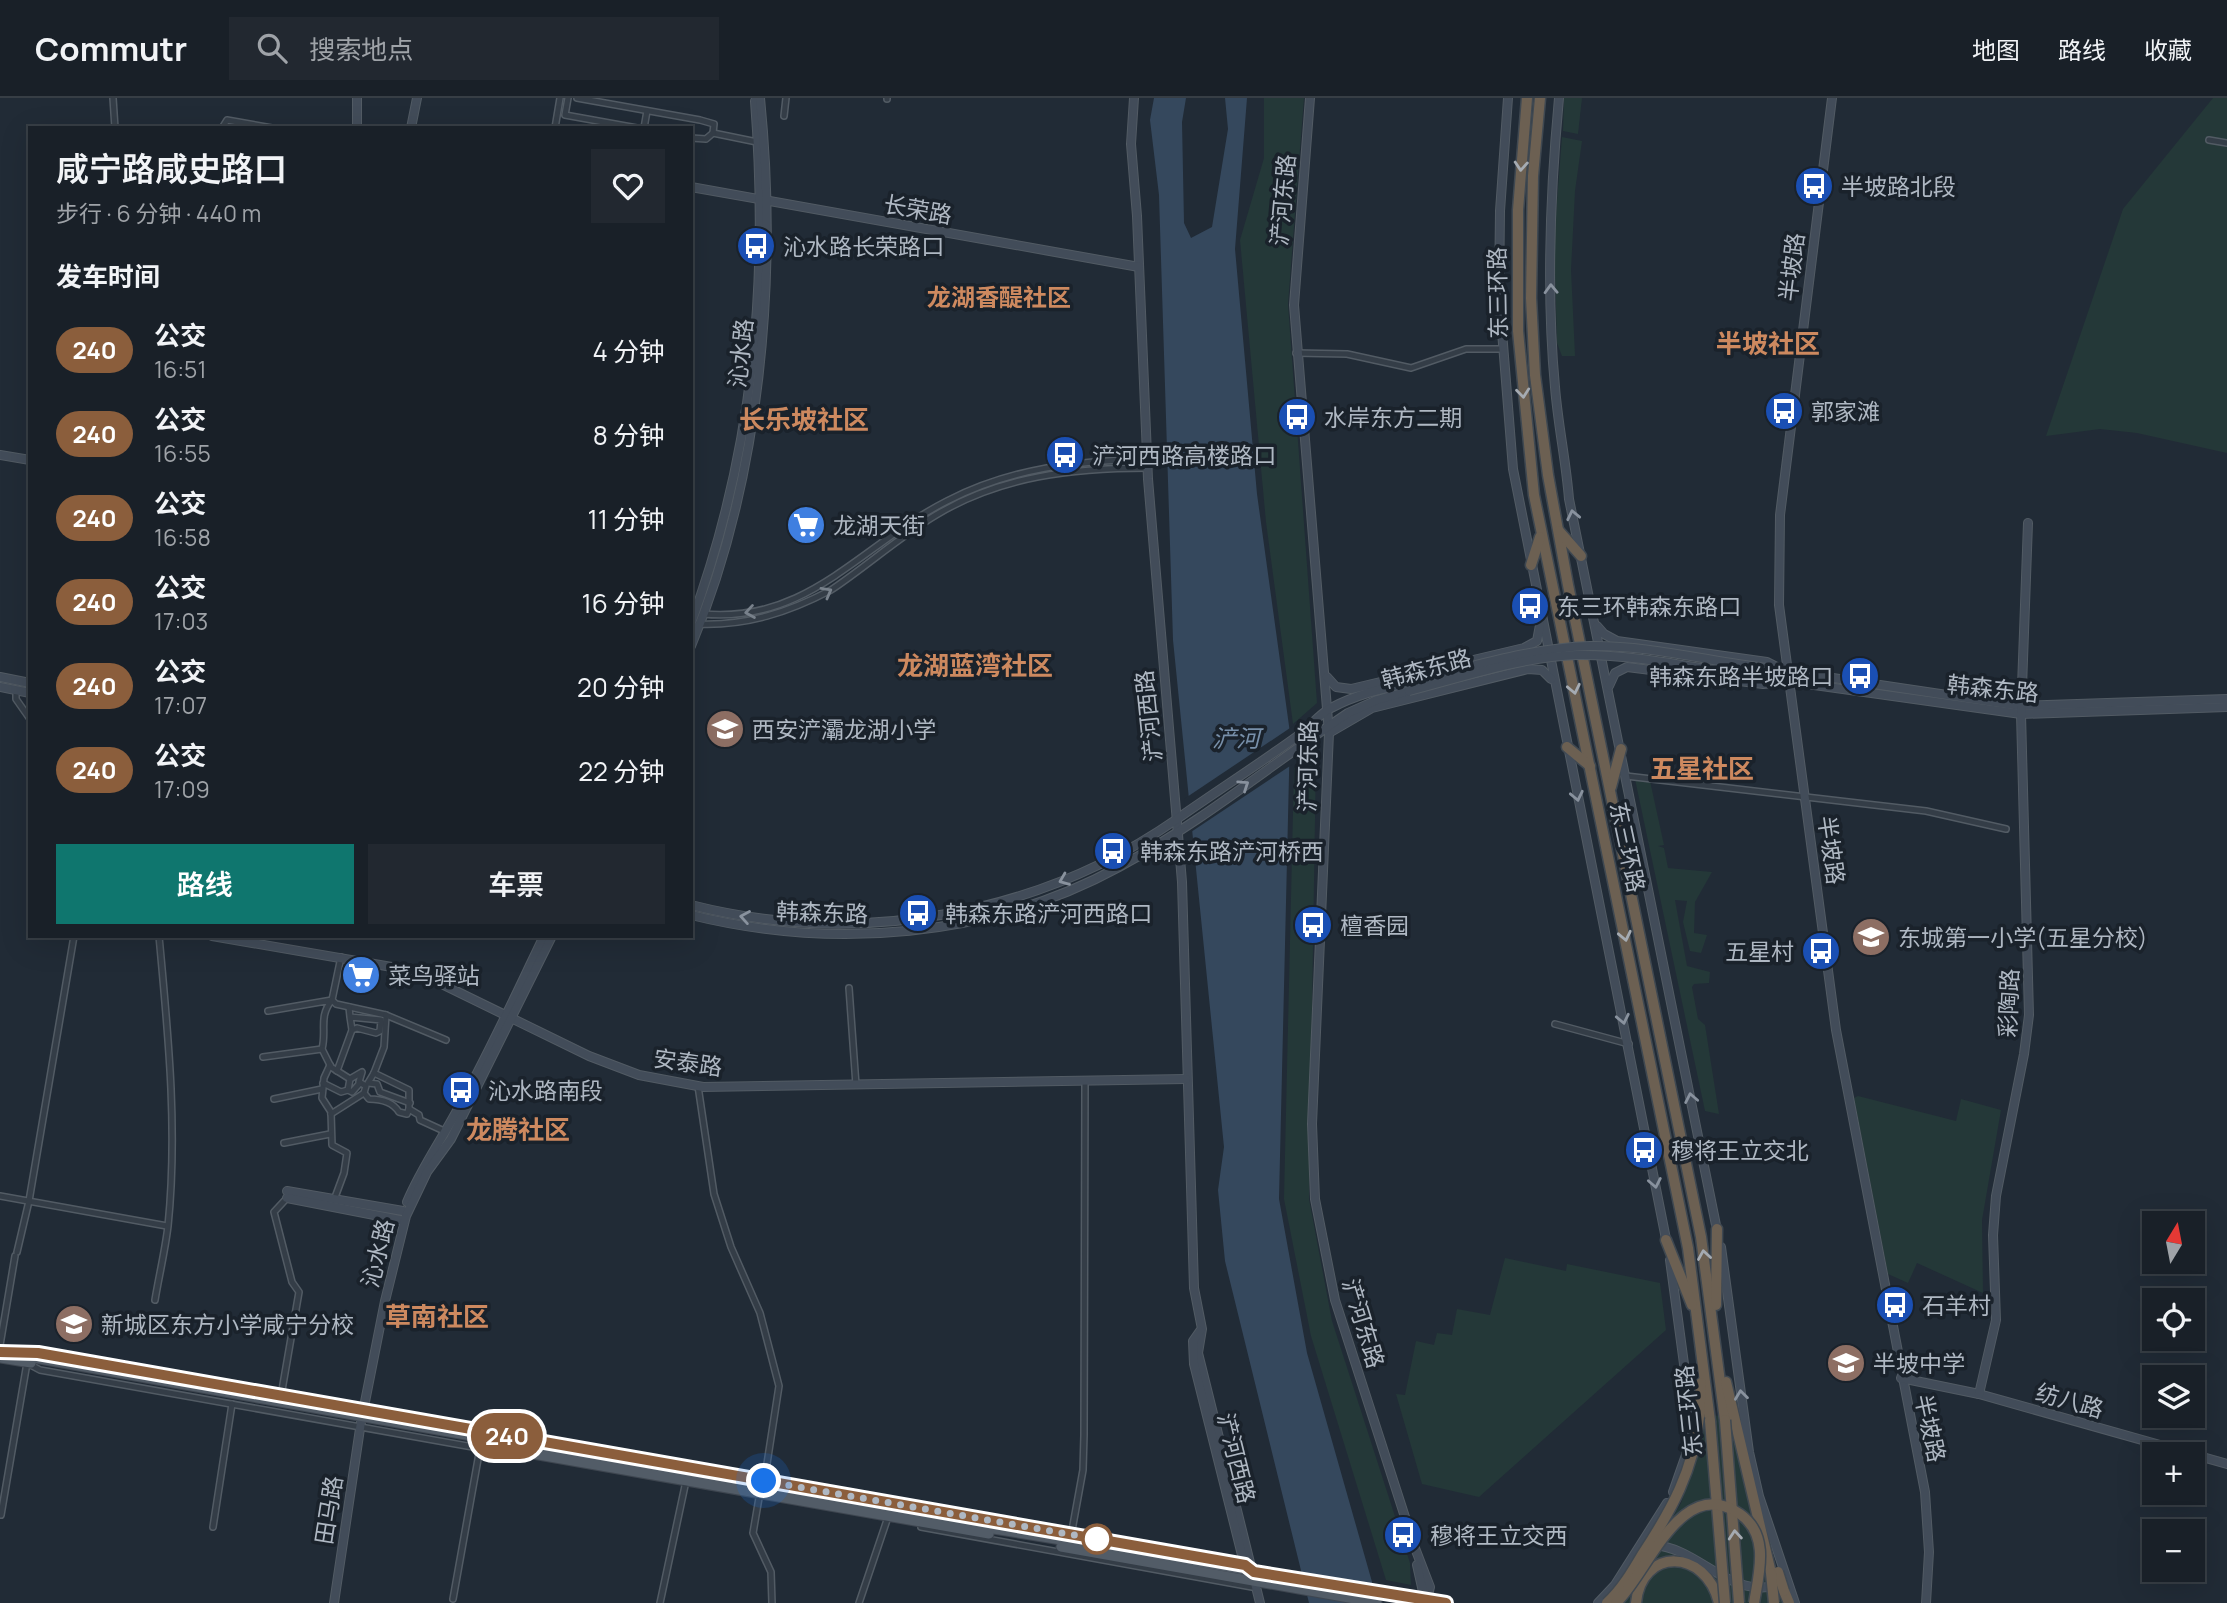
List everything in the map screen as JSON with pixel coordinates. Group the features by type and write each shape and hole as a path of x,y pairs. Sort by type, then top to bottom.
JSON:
{"highway":[{"name":"东三环路","path":"1527,98 1518,210 1518,331 1529,457 1541,535 1681,1212 1702,1345 1725,1603"},
{"name":"东三环路","path":"1540,98 1532,213 1532,335 1557,529 1699,1226 1714,1322 1725,1420 1739,1603"},
{"path":"1557,529 1581,556"},
{"path":"1531,565 1541,535"},
{"path":"1567,747 1590,766"},
{"path":"1610,790 1621,750"},
{"path":"1714,1322 1717,1229"},
{"path":"1666,1240 1698,1318"},
{"path":"1607,1603 1631,1573 1677,1499 1692,1457 1699,1417 1702,1345"},
{"path":"1717,1345 1774,1572 1774,1603"},
{"path":"1616,1603 1634,1583 1674,1523 1690,1510 1712,1505 1740,1514 1757,1536 1760,1557 1754,1603"},
{"path":"1636,1603 1640,1585 1647,1575 1662,1564 1677,1561 1690,1563 1704,1572 1713,1583 1719,1603"},
{"path":"1774,1572 1786,1587 1789,1603"}],"main road":[{"path":"357,98 357,126"},
{"path":"411,126 417,98"},
{"name":"沁水路","path":"758,98 758,142 765,201"},
{"name":"沁水路","path":"694,633 694,623 729,529 754,406 765,307 765,201 758,98"},
{"name":"浐河西路","path":"1134,98 1131,144 1147,463 1163,672 1179,829 1194,1288 1202,1329 1198,1353 1250,1576 1259,1600"},
{"name":"浐河东路","path":"1310,98 1296,257 1296,353 1329,729 1312,1112 1315,1199 1335,1300 1430,1587 1424,1601"},
{"path":"1508,98 1500,214 1501,349 1513,469 1666,1240 1688,1384 1691,1427 1686,1455 1674,1489 1615,1585 1598,1603"},
{"path":"1559,98 1550,228 1554,375 1569,499 1717,1229 1749,1452 1786,1587 1794,1603"},
{"name":"半坡路","path":"1832,98 1780,515 1779,605 1836,1030 1928,1520 1926,1603"},
{"name":"长荣路","path":"693,187 1139,267"},
{"path":"0,455 28,460"},
{"name":"彩陶路","path":"1979,1394 1996,1320 1993,1245 1996,1196 2029,1015 2021,710 2028,523"},
{"path":"1326,674 1331,684 1342,689 1362,687 1533,644 1538,638 1540,611"},
{"path":"1595,624 1604,635 1617,640 1767,662 1788,676"},
{"name":"韩森东路","path":"693,915 754,929 871,934 956,924 1028,905 1080,886 1119,867 1305,744 1377,700 1408,687 1513,656 1556,648 1592,646 1766,668 1788,676 2021,710 2227,707"},
{"name":"韩森东路","path":"693,905 797,924 869,924 951,914 993,905 1078,875 1140,844 1301,733 1328,710 1378,690 1408,687 1525,662 1576,655 1618,657 1764,678 1788,676"},
{"path":"1609,688 1615,673 1628,667 1763,684 1788,676"},
{"path":"1329,729 1372,708 1528,669 1548,674 1556,691"},
{"path":"0,677 28,683"},
{"path":"1362,687 1378,690 1388,681"},
{"path":"0,687 28,692"},
{"name":"韩森东路","path":"2021,710 2227,699"},
{"name":"安泰路","path":"224,938 415,971 589,1056 639,1075 698,1086 1186,1079"},
{"name":"沁水路","path":"362,1417 385,1301 406,1216 427,1172 451,1139 543,938"},
{"name":"沁水路","path":"362,1417 380,1300 401,1216 422,1168 551,938"},
{"path":"287,1195 401,1216"},
{"path":"5,1353 761,1490 1070,1538 1250,1576 1269,1585 1377,1603"},
{"path":"0,1358 362,1417 686,1483 761,1490 887,1518 1250,1576 1271,1573 1446,1603"},
{"name":"纺八路","path":"1901,1378 1979,1394 2227,1464"},
{"name":"田马路","path":"334,1603 362,1417"},
{"path":"408,1418 421,1428"},
{"path":"1642,1544 1676,1549 1736,1583 1769,1588 1786,1587"}],"street":[{"path":"113,98 115,126"},
{"path":"555,126 560,98"},
{"path":"568,98 565,115 627,126"},
{"path":"577,98 714,124 713,133 706,139 693,138"},
{"path":"784,116 786,98"},
{"path":"644,126 648,111"},
{"path":"223,126 227,120 261,126"},
{"path":"713,133 758,142"},
{"path":"2209,140 2227,143"},
{"path":"1296,353 1347,354 1411,368 1466,349 1501,349"},
{"path":"699,613 731,615 758,611 802,596 855,564 919,515 996,480 1076,461 1147,463"},
{"path":"694,623 757,620 814,599 831,590 938,514 998,487 1065,471 1147,463"},
{"path":"16,690 16,699 28,716"},
{"path":"1626,776 1926,811 2006,829"},
{"path":"0,1345 16,1254 29,1201 74,938"},
{"path":"155,1300 167,1226 172,1136 171,1063 159,938"},
{"path":"341,957 332,1000 324,1010 321,1020 325,1036 322,1049 330,1064 350,1079"},
{"path":"849,988 856,1085"},
{"path":"268,1011 332,1000 348,1007 386,1015 446,1040"},
{"path":"337,1071 352,1030 348,1007"},
{"path":"331,1114 365,1086 374,1073 384,1046 386,1015"},
{"path":"350,1017 381,1020 380,1031 376,1033 357,1028 352,1030"},
{"path":"1555,1024 1629,1044"},
{"path":"263,1057 322,1049"},
{"path":"330,1064 322,1098 331,1114 332,1145 347,1153 344,1173 333,1203"},
{"path":"348,1090 350,1079 362,1072 369,1099 379,1095 410,1106 420,1120 444,1131"},
{"path":"274,1099 323,1086 341,1092 352,1092 377,1084 379,1095 399,1112 407,1114 410,1106 409,1090 374,1073"},
{"path":"1070,1538 1083,1470 1085,1081"},
{"path":"698,1086 714,1194 731,1247 760,1313 779,1386 753,1533 771,1572 772,1603"},
{"path":"284,1143 330,1134"},
{"path":"281,1396 299,1293 292,1282 274,1212 287,1195"},
{"path":"0,1196 167,1226"},
{"path":"5,1353 38,1353 281,1396 480,1448 686,1483 660,1603"},
{"path":"1,1515 27,1363 40,1370 233,1404 362,1417 408,1418 761,1490"},
{"path":"213,1527 233,1404"},
{"path":"453,1599 480,1448"},
{"path":"859,1603 887,1518"}],"green space":[{"path":"1264,98 1304,98 1288,304 1317,703 1293,724 1266,522 1240,240 1264,158"},
{"path":"1564,98 1582,98 1578,134 1563,131"},
{"path":"2213,98 2227,98 2227,453 2137,433 2100,429 2046,436 2123,209"},
{"path":"1562,137 1582,141 1575,191 1571,270 1575,356 1562,356 1557,343 1554,239"},
{"path":"1316,755 1309,1199 1332,1321 1410,1563 1411,1585 1386,1580 1311,1336 1284,1199 1294,768"},
{"path":"1635,779 1650,781 1664,845 1658,846 1664,848 1668,868 1712,872 1695,902 1694,933 1707,935 1701,953 1690,951 1683,922 1687,901 1675,900 1687,966 1710,972 1709,983 1694,984 1692,987 1698,1019 1705,1025 1719,1114 1705,1111"},
{"path":"1858,1096 1956,1121 1961,1099 2001,1110 1982,1220 1983,1293 1917,1263 1908,1283 1888,1274 1854,1098"},
{"path":"1505,1258 1566,1271 1567,1264 1660,1283 1666,1330 1479,1497 1422,1484 1396,1394 1405,1395 1416,1341 1434,1345 1437,1333 1452,1335 1457,1309 1490,1315"},
{"path":"1730,1414 1746,1485 1787,1603 1622,1603 1681,1503 1695,1462 1705,1417"}],"water":[{"name":"浐河","path":"1154,98 1186,98 1182,122 1184,223 1191,238 1212,227 1228,129 1225,98 1247,98 1235,249 1257,494 1290,733 1279,1199 1307,1353 1378,1603 1309,1603 1225,1261 1218,1190 1224,1147 1173,640 1159,195 1150,120"}],"pier":[{"path":"1293,726 1293,764 1188,834 1184,799"}],"bus line":[{"name":"240","path":"0,1352 38,1353 1245,1565 1254,1572 1446,1603"}],"place":[{"name":"半坡路北段","path":"1814,186"},
{"name":"沁水路长荣路口","path":"756,246"},
{"name":"郭家滩","path":"1784,411"},
{"name":"水岸东方二期","path":"1297,417"},
{"name":"浐河西路高楼路口","path":"1065,455"},
{"name":"龙湖天街","path":"806,525"},
{"name":"东三环韩森东路口","path":"1530,606"},
{"name":"韩森东路半坡路口","path":"1860,676"},
{"name":"西安浐灞龙湖小学","path":"725,729"},
{"name":"韩森东路浐河桥西","path":"1113,851"},
{"name":"韩森东路浐河西路口","path":"918,913"},
{"name":"檀香园","path":"1313,925"},
{"name":"东城第一小学(五星分校)","path":"1871,937"},
{"name":"五星村","path":"1821,951"},
{"name":"菜鸟驿站","path":"361,975"},
{"name":"沁水路南段","path":"461,1090"},
{"name":"穆将王立交北","path":"1644,1150"},
{"name":"石羊村","path":"1895,1305"},
{"name":"新城区东方小学咸宁分校","path":"74,1324"},
{"name":"半坡中学","path":"1846,1363"},
{"name":"穆将王立交西","path":"1403,1535"}],"district":[{"name":"龙湖香醍社区","path":"999,296"},
{"name":"半坡社区","path":"1768,343"},
{"name":"长乐坡社区","path":"804,419"},
{"name":"龙湖蓝湾社区","path":"975,665"},
{"name":"五星社区","path":"1702,768"},
{"name":"龙腾社区","path":"518,1129"},
{"name":"草南社区","path":"437,1316"}],"route":[{"path":"764,1481 1097,1539"}]}
